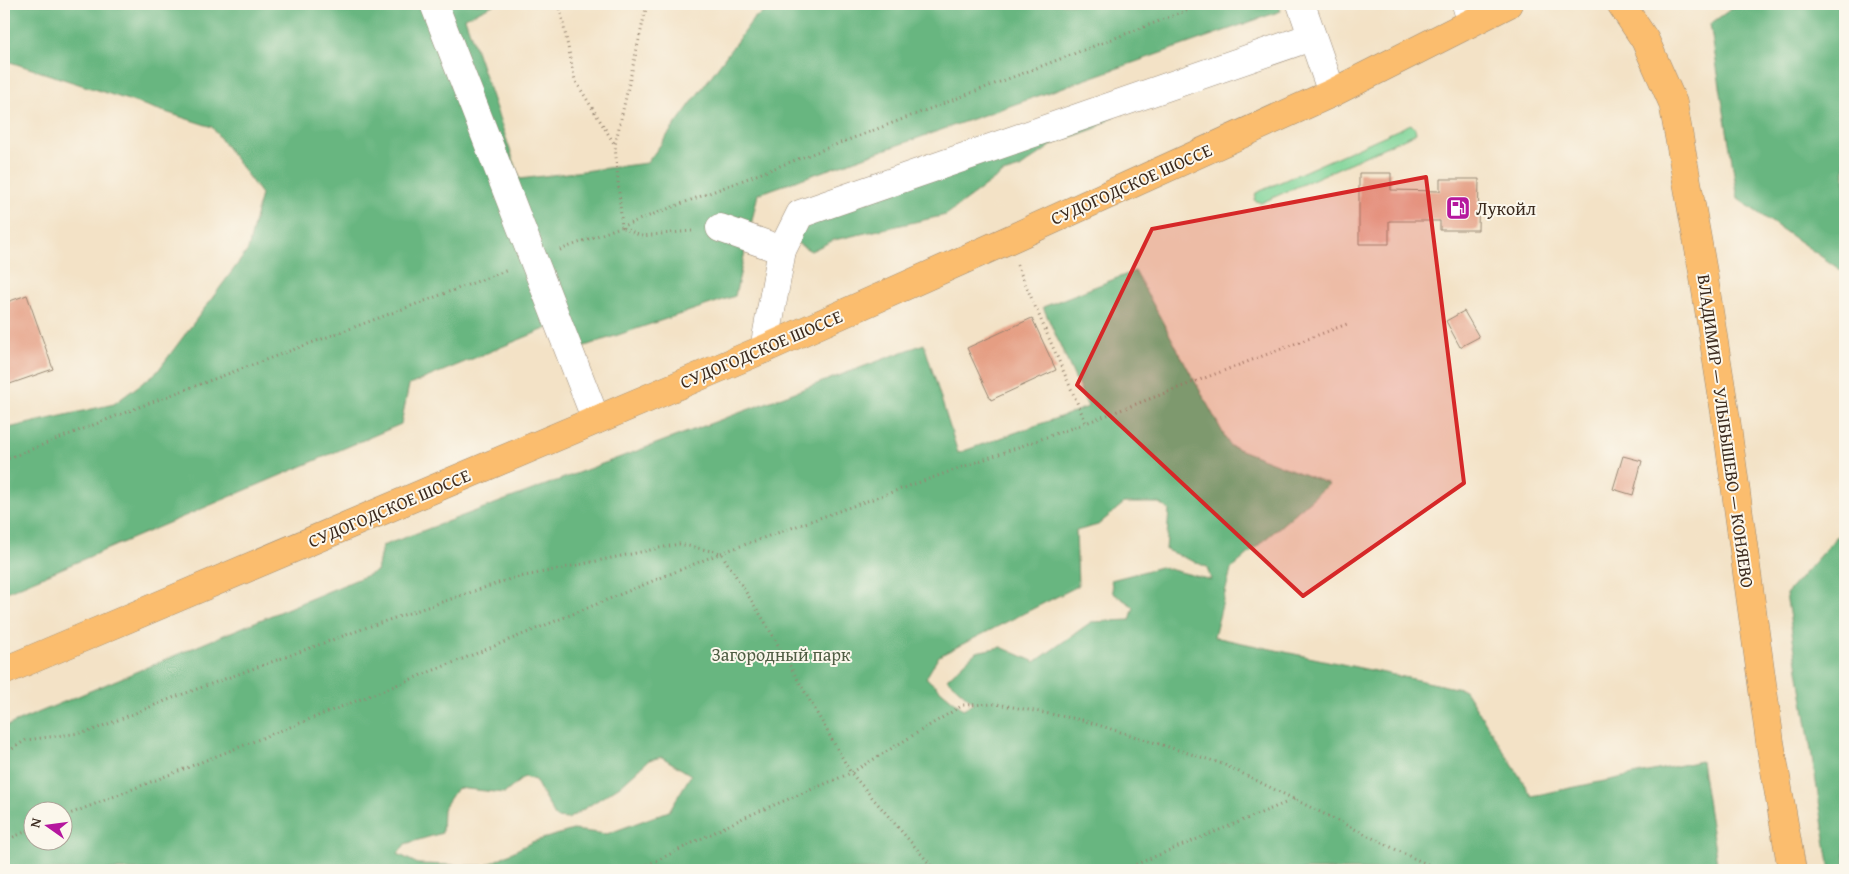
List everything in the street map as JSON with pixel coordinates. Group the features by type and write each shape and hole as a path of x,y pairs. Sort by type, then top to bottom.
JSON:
{"main road":[{"name":"СУДОГОДСКОЕ ШОССЕ","path":"4,670 764,349 1332,93 1472,10 1508,4"},
{"name":"ВЛАДИМИР — УЛЫБЫШЕВО — КОНЯЕВО","path":"1621,4 1646,40 1673,103 1704,272 1770,742 1792,870"}],"street":[{"path":"434,4 596,420"},
{"path":"1301,4 1332,93"},
{"path":"764,349 782,250 800,214 1311,37"},
{"path":"720,228 782,250"}],"path":[{"path":"559,4 575,80 615,145"},
{"path":"622,228 615,145 647,4"},
{"path":"4,460 152,402 622,228 1204,4"},
{"path":"622,228 641,236 720,228"},
{"path":"1006,241 1086,423"},
{"path":"72,814 470,656 721,553 1086,423 1347,324"},
{"path":"4,754 26,740 88,732 175,697 510,579 679,544 721,553 765,622 851,774 935,870"},
{"path":"633,870 743,818 851,774 963,705 997,704 1082,720 1223,764 1441,870"},
{"path":"1122,870 1295,799"},
{"path":"4,841 22,833"}],"highlighted area":[{"path":"1426,177 1464,483 1303,596 1077,385 1152,229"}],"green space":[{"path":"4,4 495,4 465,18 520,179 647,163 754,18 780,4 1278,4 1281,11 758,194 735,296 579,348 550,327 409,385 401,424 4,593 4,429 114,404 157,372 248,250 261,194 212,127 4,60"},
{"path":"1738,4 1845,4 1845,273 1738,199 1710,24"},
{"path":"1117,114 1096,128 1055,143 1020,168 1003,173 946,215 834,240 811,251 795,242 798,233 821,214"},
{"path":"1411,124 1415,128 1416,133 1261,203 1254,200 1256,193"},
{"name":"Загородный парк","path":"1135,271 1230,446 1329,484 1231,569 1214,637 1465,690 1532,796 1701,761 1718,870 4,870 4,727 377,571 382,546 924,344 958,453 1088,407 1043,307","holes":["1124,503 1159,503 1169,510 1166,550 1207,567 1211,580 1161,567 1111,580 1113,593 1134,607 1130,620 1091,622 1035,662 1001,647 976,652 947,679 974,703 963,709 926,678 939,656 1078,586 1076,531 1098,525","662,757 691,775 669,811 607,834 573,830 532,842 485,866 418,864 398,854 405,844 442,833 443,809 457,788 505,793 524,777 535,780 556,818 568,819 620,786 649,760"]},
{"path":"1845,527 1845,870 1830,870 1786,594"}],"building":[{"path":"1359,173 1391,173 1391,190 1440,191 1440,179 1479,179 1478,230 1440,230 1440,221 1389,221 1389,244 1359,244"},
{"path":"27,295 53,369 4,386 4,303"},
{"path":"1464,311 1479,337 1460,347 1446,321"},
{"path":"1032,318 1056,370 991,400 967,348"},
{"path":"1623,456 1642,461 1633,495 1613,489"}],"place":[{"name":"Лукойл","path":"1458,208"}]}
